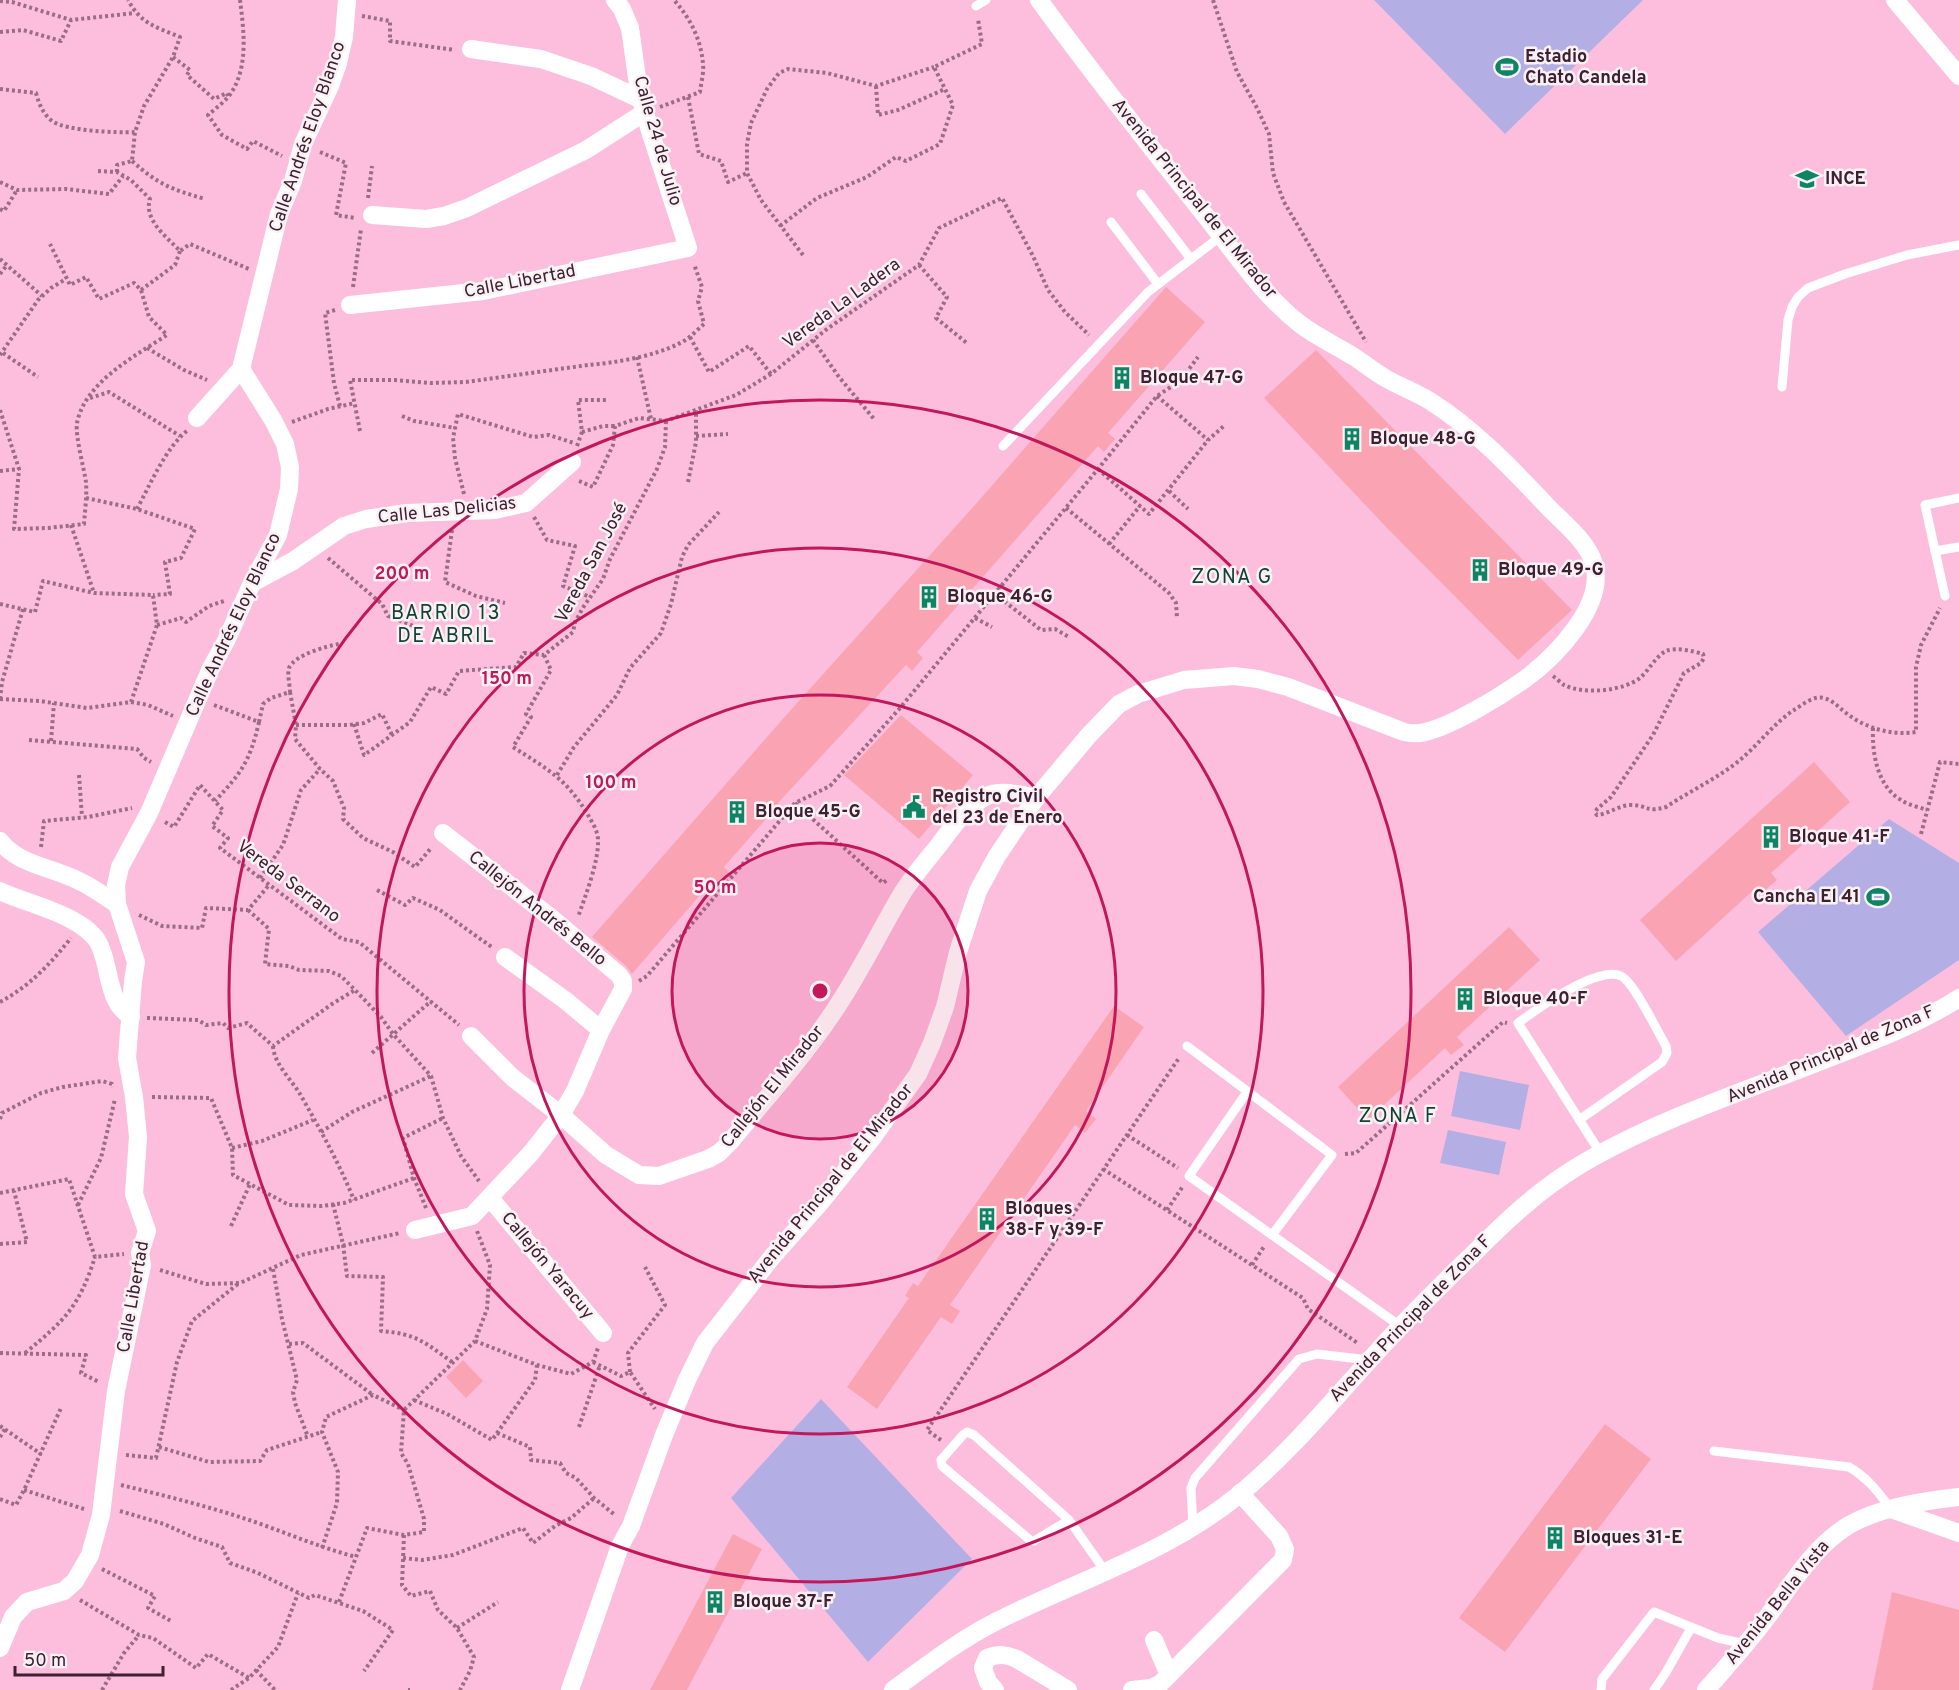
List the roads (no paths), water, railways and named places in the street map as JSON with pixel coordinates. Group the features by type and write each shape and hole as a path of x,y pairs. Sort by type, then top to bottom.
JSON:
{"street":[{"name":"Calle 24 de Julio","path":"615,0 622,9 630,28 643,106 688,248"},
{"name":"Avenida Principal de El Mirador","path":"570,1690 620,1546 631,1526 664,1435 705,1343 772,1257 820,1203 873,1137 918,1074 945,1006 958,952 978,891 997,856 1036,798 1089,735 1119,704 1138,694 1176,682 1234,676 1258,679 1314,696 1382,725 1416,734 1447,725 1503,694 1541,666 1578,624 1594,594 1596,578 1593,562 1583,545 1528,485 1459,422 1430,401 1384,377 1300,325 1259,283 1039,0"},
{"path":"1894,0 1959,76"},
{"name":"Calle Andrés Eloy Blanco","path":"117,904 116,885 120,867 149,813 211,668 278,535 289,489 290,467 285,444 241,369 279,214 293,181 303,144 338,63 344,37 347,6"},
{"path":"372,215 426,219 467,208 586,150 643,106 591,76 541,59 471,49"},
{"name":"Calle Libertad","path":"350,305 483,291 688,248"},
{"path":"197,418 241,369"},
{"name":"Calle Las Delicias","path":"252,583 293,561 344,526 366,519 407,513 495,510 526,503 572,462"},
{"name":"Callejón El Mirador","path":"471,1036 513,1078 561,1114 606,1155 639,1175 659,1176 708,1159 719,1153 814,1040 860,970 903,891 969,808 995,793 1036,798"},
{"name":"Callejón Andrés Bello","path":"443,833 619,975 623,981 622,990 601,1030"},
{"path":"0,841 8,851 39,866 78,880 117,904"},
{"path":"0,891 53,911 92,933 99,943 115,999 131,1017"},
{"name":"Calle Libertad","path":"0,1648 13,1617 27,1602 64,1591 75,1581 90,1555 102,1510 116,1391 147,1231 134,1194 138,1137 127,1058 136,962 117,904"},
{"path":"415,1230 472,1216 490,1198 531,1153 561,1114 575,1091 601,1030 565,1000 505,957"},
{"name":"Avenida Principal de Zona F","path":"893,1690 951,1647 995,1622 1175,1539 1211,1516 1288,1449 1400,1326 1531,1198 1581,1164 1644,1132 1914,1024 1959,998"},
{"name":"Callejón Yaracuy","path":"490,1198 603,1333"},
{"path":"1132,1690 1151,1688 1160,1684 1283,1560 1285,1549 1279,1536 1240,1493"},
{"name":"Avenida Bella Vista","path":"1706,1690 1766,1619 1815,1552 1849,1525 1891,1509 1935,1499 1959,1497"},
{"path":"1891,1509 1959,1533"},
{"path":"1154,1640 1169,1675"},
{"path":"995,1690 988,1682 983,1668 987,1658 996,1655 1008,1655 1017,1659 1068,1690"}],"lane":[{"path":"976,6 986,0"},
{"path":"1141,194 1191,259"},
{"path":"1111,222 1158,284"},
{"path":"1003,446 1148,292 1221,236"},
{"path":"1782,387 1788,320 1795,302 1808,288 1907,255 1959,245"},
{"path":"1945,596 1925,506 1959,498"},
{"path":"1935,551 1959,547"},
{"path":"1579,1120 1662,1062 1667,1053 1666,1046 1630,983 1620,975 1610,974 1587,980 1540,1006 1518,1023 1579,1120 1601,1154"},
{"path":"1187,1046 1332,1155 1272,1235"},
{"path":"1247,1092 1189,1176 1400,1326"},
{"path":"1193,1528 1191,1488 1195,1478 1299,1359 1317,1354 1372,1357"},
{"path":"1070,1520 1034,1541 1030,1540 942,1466 941,1460 967,1432 974,1434 1070,1520 1105,1571"},
{"path":"1714,1451 1849,1467 1862,1474 1891,1509"},
{"path":"1601,1690 1602,1679 1654,1612 1718,1638 1745,1644"},
{"path":"1654,1690 1691,1628"}],"place":[{"name":"Estadio Chato Candela","path":"1507,67"},
{"name":"INCE","path":"1807,179"},
{"name":"Bloque 47-G","path":"1122,378"},
{"name":"Bloque 48-G","path":"1352,439"},
{"name":"Bloque 49-G","path":"1480,570"},
{"name":"Bloque 46-G","path":"929,597"},
{"name":"Registro Civil del 23 de Enero","path":"914,807"},
{"name":"Bloque 45-G","path":"737,812"},
{"name":"Bloque 41-F","path":"1771,837"},
{"name":"Cancha El 41","path":"1878,897"},
{"name":"Bloque 40-F","path":"1465,999"},
{"name":"Bloques 38-F y 39-F","path":"987,1219"},
{"name":"Bloques 31-E","path":"1555,1538"},
{"name":"Bloque 37-F","path":"715,1602"}],"district":[{"name":"ZONA G","path":"1232,578"},
{"name":"BARRIO 13 DE ABRIL","path":"446,626"},
{"name":"ZONA F","path":"1398,1117"}]}
